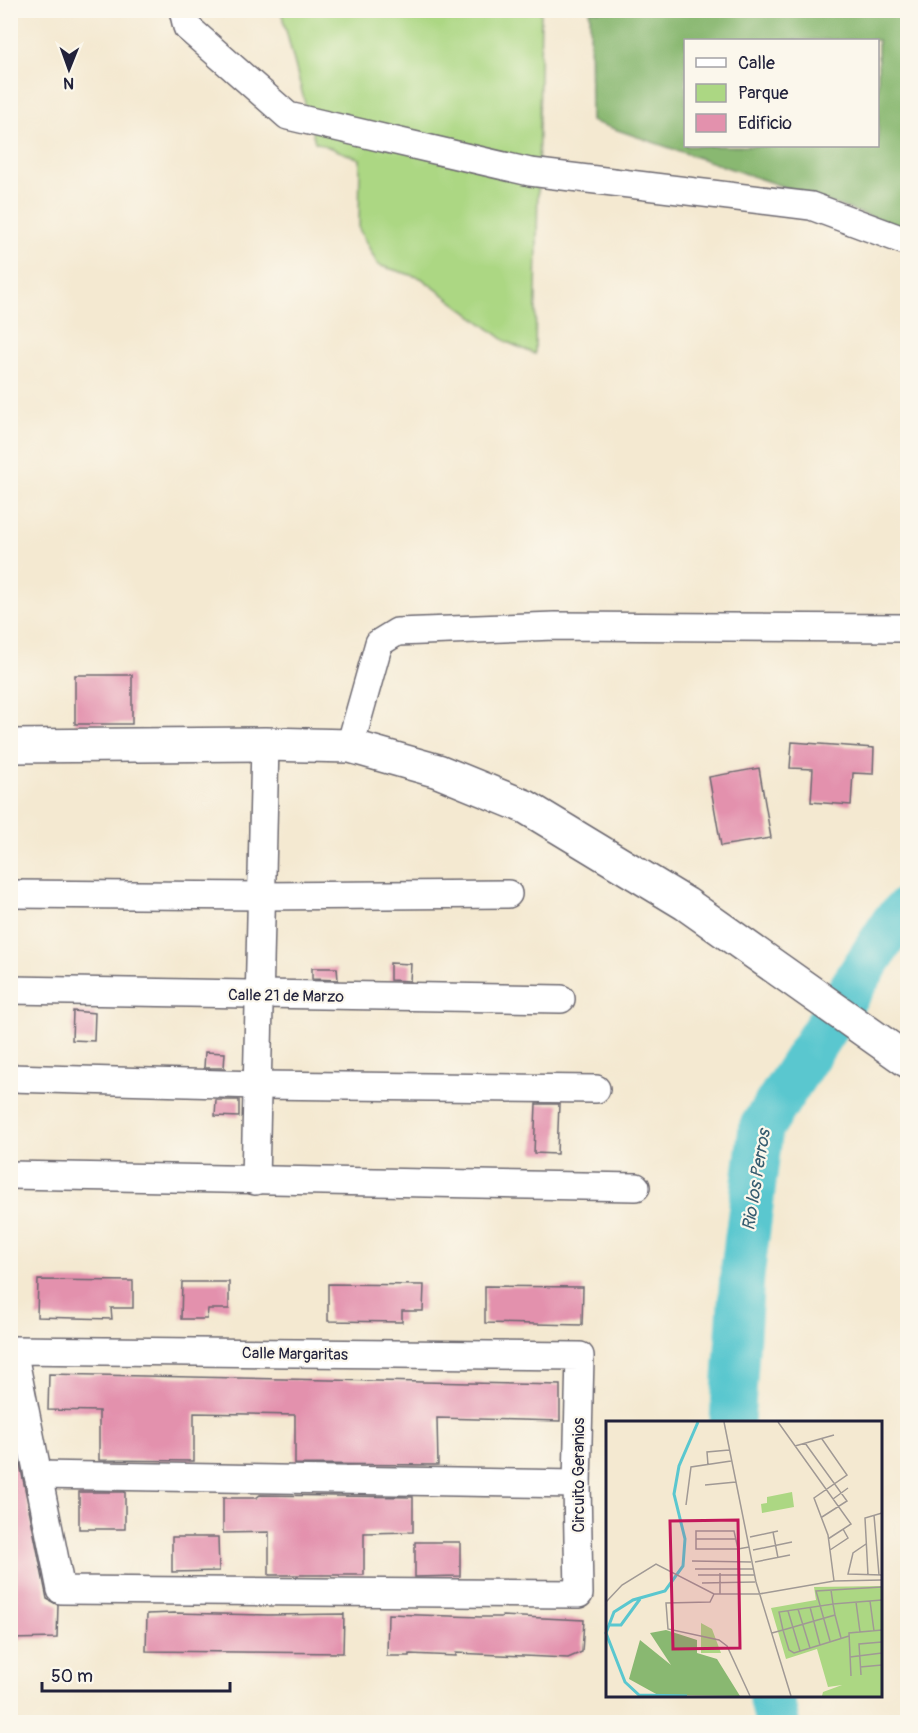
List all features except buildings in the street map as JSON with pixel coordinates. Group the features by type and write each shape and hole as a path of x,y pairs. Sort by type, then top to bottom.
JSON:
{"street":[{"path":"183,10 187,27 288,116 530,172 811,206 908,242"},
{"path":"351,746 379,643 397,632 555,626 908,628"},
{"path":"255,1181 266,744"},
{"path":"10,746 266,744 351,746 438,771 526,807 686,904 908,1061"},
{"path":"10,894 262,896 508,894"},
{"name":"Calle 21 de Marzo","path":"10,990 561,999"},
{"path":"10,1078 258,1085 596,1089"},
{"path":"10,1175 636,1187"},
{"path":"12,1350 38,1475 577,1484"},
{"name":"Calle Margaritas","path":"12,1350 580,1356"},
{"name":"Circuito Geranios","path":"38,1475 61,1590 579,1594 577,1484 580,1356"}],"green space":[{"path":"281,11 541,11 535,354 507,342 421,278 378,265 359,229 360,159 315,142"},
{"path":"590,11 907,11 907,229 591,121"}],"waterway":[{"name":"Rio los Perros","path":"732,1421 742,1276 761,1128 893,923 908,908"},
{"name":"Rio los Perros","path":"771,1697 777,1722"}]}
